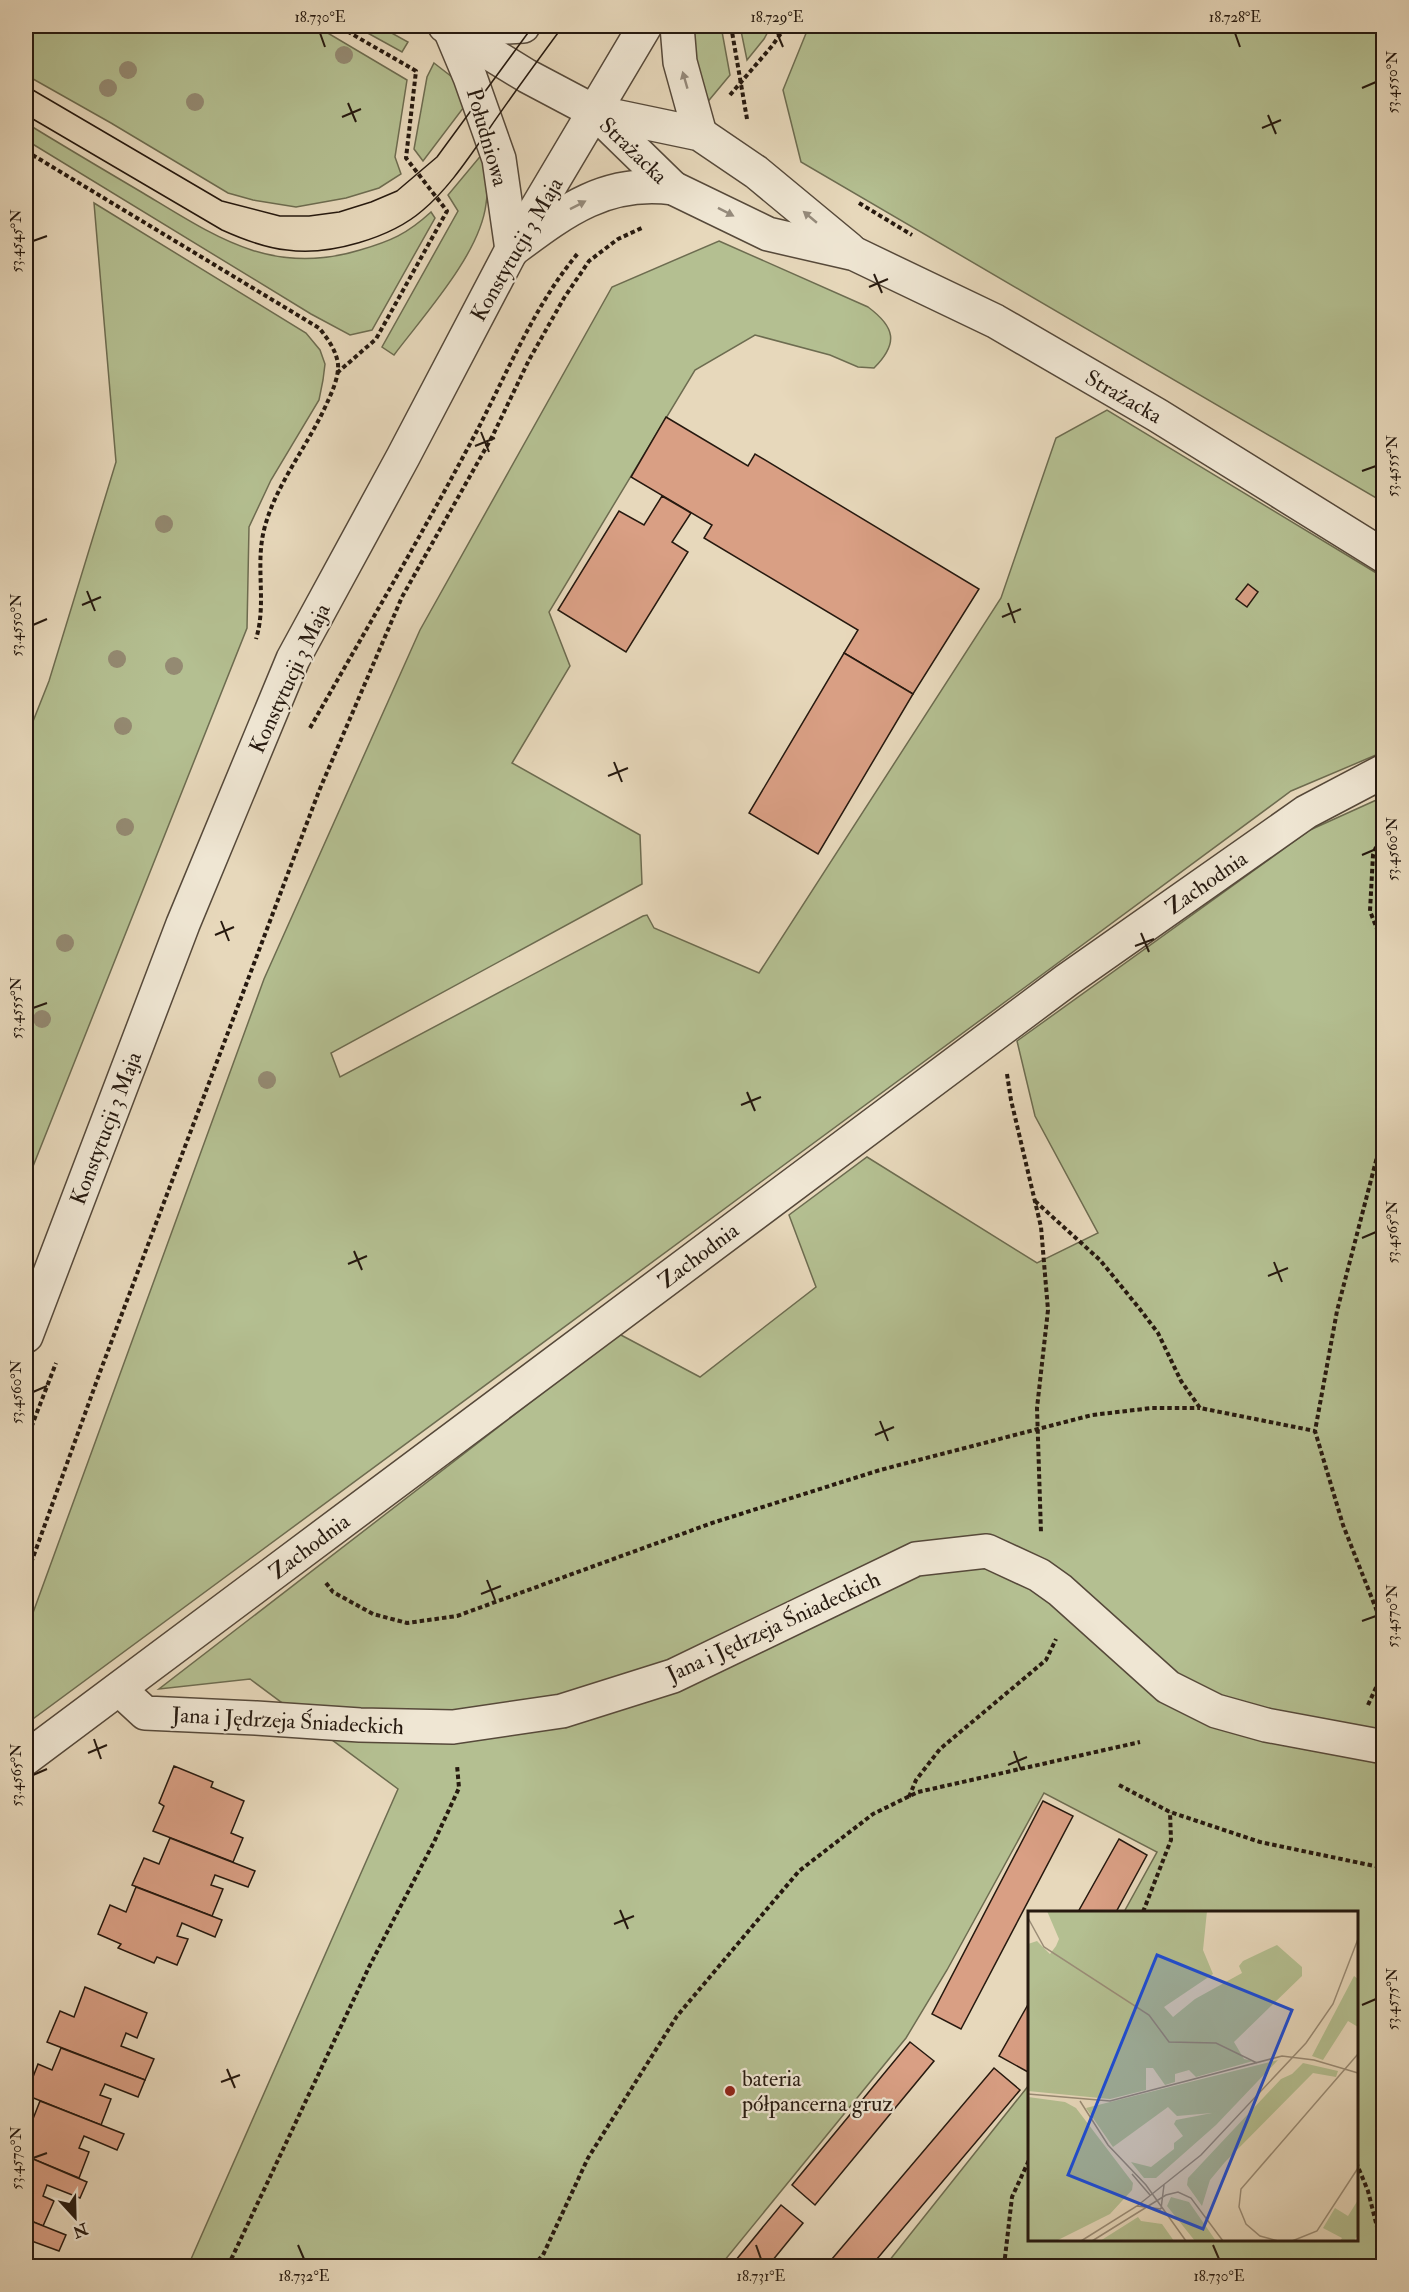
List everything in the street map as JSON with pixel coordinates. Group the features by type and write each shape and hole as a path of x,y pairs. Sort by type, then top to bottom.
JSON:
{"street":[{"path":"447,26 492,28 523,26"},
{"name":"Południowa","path":"447,26 527,76 595,112"},
{"name":"Południowa","path":"447,26 470,77 499,159 513,250"},
{"name":"Konstytucji 3 Maja","path":"26,1335 183,924 292,660 513,250 645,26"},
{"path":"677,26 680,62 700,134"},
{"name":"Strażacka","path":"595,112 700,134 756,172 855,254"},
{"name":"Strażacka","path":"595,112 673,188 768,234 855,254 995,321 1156,415 1383,556"},
{"name":"Strażacka","path":"513,250 561,214 593,198 626,189 655,186 673,188"},
{"name":"Zachodnia","path":"26,1758 1067,980 1306,812 1383,771"},
{"name":"Jana i Jędrzeja Śniadeckich","path":"118,1689 145,1713 360,1725 453,1726 562,1711 673,1676 916,1559 987,1551 1039,1575 1060,1590 1168,1688 1216,1711 1266,1725 1383,1747"}],"path":[{"path":"336,374 376,339 447,211 406,158 416,71 338,26"},
{"path":"732,26 748,123"},
{"path":"700,134 714,111 741,83 786,26"},
{"path":"26,151 319,328 336,353 338,367 335,384 321,417 275,499 264,530 260,573 262,612 253,648"},
{"path":"26,1576 100,1372 310,814 402,597 492,437 529,360 564,298 589,261 618,240 656,220 673,188"},
{"path":"307,733 471,442 516,352 567,267 582,249"},
{"path":"1383,826 1373,855 1370,910 1383,947"},
{"path":"909,1797 916,1780 940,1749 1046,1660 1059,1633 1060,1590 1040,1529 1037,1408 1048,1310 1041,1227 1011,1100 1002,1029"},
{"path":"1383,1130 1337,1311 1315,1431 1343,1525 1383,1629"},
{"path":"1035,1200 1100,1260 1139,1308 1158,1334 1181,1381 1200,1408"},
{"path":"26,1441 60,1352"},
{"path":"302,1551 333,1592 373,1614 407,1623 457,1616 712,1523 880,1470 1095,1415 1152,1408 1200,1408 1315,1431"},
{"path":"228,2266 369,1967 434,1842 459,1788 453,1726"},
{"path":"533,2266 543,2255 588,2158 677,2016 799,1871 873,1814 918,1792 1140,1742"},
{"path":"1119,1785 1170,1812 1260,1842 1383,1868"},
{"path":"1143,1911 1171,1840 1170,1812"},
{"path":"1004,2266 1012,2197 1028,2160"},
{"path":"1358,2167 1368,2191 1383,2255"}],"green space":[{"path":"26,26 316,26 407,80 395,157 401,174 379,188 346,198 296,207 253,200 228,193 26,75"},
{"path":"355,26 379,26 408,42 402,52"},
{"path":"688,26 721,26 730,75 705,105"},
{"path":"740,26 771,26 747,60"},
{"path":"809,26 1383,26 1383,502 801,162 783,90"},
{"path":"434,63 452,77 467,103 423,161 414,149 427,77"},
{"path":"26,123 195,224 246,248 272,255 299,259 328,257 360,250 398,236 431,212 435,218 372,330 350,335 311,314 26,140"},
{"path":"483,153 487,198 482,223 449,283 394,355 382,347 458,211 448,195"},
{"path":"94,203 306,333 320,350 325,364 319,400 271,480 249,527 247,628 26,1184 26,739 49,681 116,462"},
{"path":"719,241 868,307 884,321 888,328 890,343 887,351 874,368 858,367 830,355 755,335 695,370 549,612 570,666 512,763 640,835 642,884 331,1053 340,1077 647,915 654,928 759,973 1001,598 1056,438 1107,410 1383,577 1383,752 1291,791 26,1724 26,1632 264,979 420,630 612,287"},
{"path":"1383,797 1383,2266 885,2266 1028,2086 1028,2241 1358,2241 1358,1911 1125,1911 1157,1852 1044,1793 947,1970 906,2038 720,2266 188,2266 398,1789 250,1679 159,1689 619,1334 700,1377 816,1287 789,1215 867,1157 1037,1263 1098,1233 1035,1116 1017,1041 1310,830"}],"building":[{"path":"666,417 748,466 755,454 979,589 913,694 844,653 858,630 704,538 712,525 631,477"},
{"path":"662,496 691,513 672,542 688,552 626,652 558,610 619,511 644,525"},
{"path":"1248,584 1258,592 1247,607 1236,599"},
{"path":"844,653 913,694 818,854 749,813"},
{"path":"174,1766 213,1782 211,1787 244,1801 231,1833 243,1838 233,1862 153,1831 164,1806 159,1803"},
{"path":"1043,1801 1073,1816 961,2029 932,2014"},
{"path":"170,1838 255,1871 248,1887 215,1875 211,1885 223,1889 212,1916 132,1885 144,1858 159,1864"},
{"path":"1119,1839 1147,1855 1117,1911 1079,1911"},
{"path":"136,1887 222,1920 215,1937 182,1923 177,1936 188,1939 177,1965 157,1957 154,1963 118,1948 121,1944 98,1934 110,1905 126,1912"},
{"path":"85,1987 147,2013 137,2038 126,2033 121,2046 154,2059 145,2080 47,2042 60,2011 74,2017"},
{"path":"1028,2005 1028,2072 999,2056"},
{"path":"910,2042 934,2061 815,2205 792,2185"},
{"path":"61,2048 145,2080 138,2097 105,2084 100,2095 111,2099 101,2125 26,2095 38,2064 52,2070"},
{"path":"994,2068 1020,2090 871,2266 826,2266"},
{"path":"40,2101 124,2134 117,2150 84,2136 79,2148 89,2152 79,2178 26,2156 26,2121 31,2124"},
{"path":"26,2156 87,2182 80,2198 47,2185 43,2196 54,2201 43,2226 26,2219"},
{"path":"781,2205 803,2223 768,2266 731,2266"},
{"path":"26,2219 66,2235 59,2251 26,2239"}],"tram line":[{"path":"26,86 222,201 280,216 309,216 339,212 397,191 437,157 533,26"},
{"path":"26,115 222,230 246,240 279,249 304,251 340,247 359,243 394,229 410,220 433,201 466,161 563,26"}],"place":[{"name":"bateria półpancerna gruz","path":"730,2091"}]}
